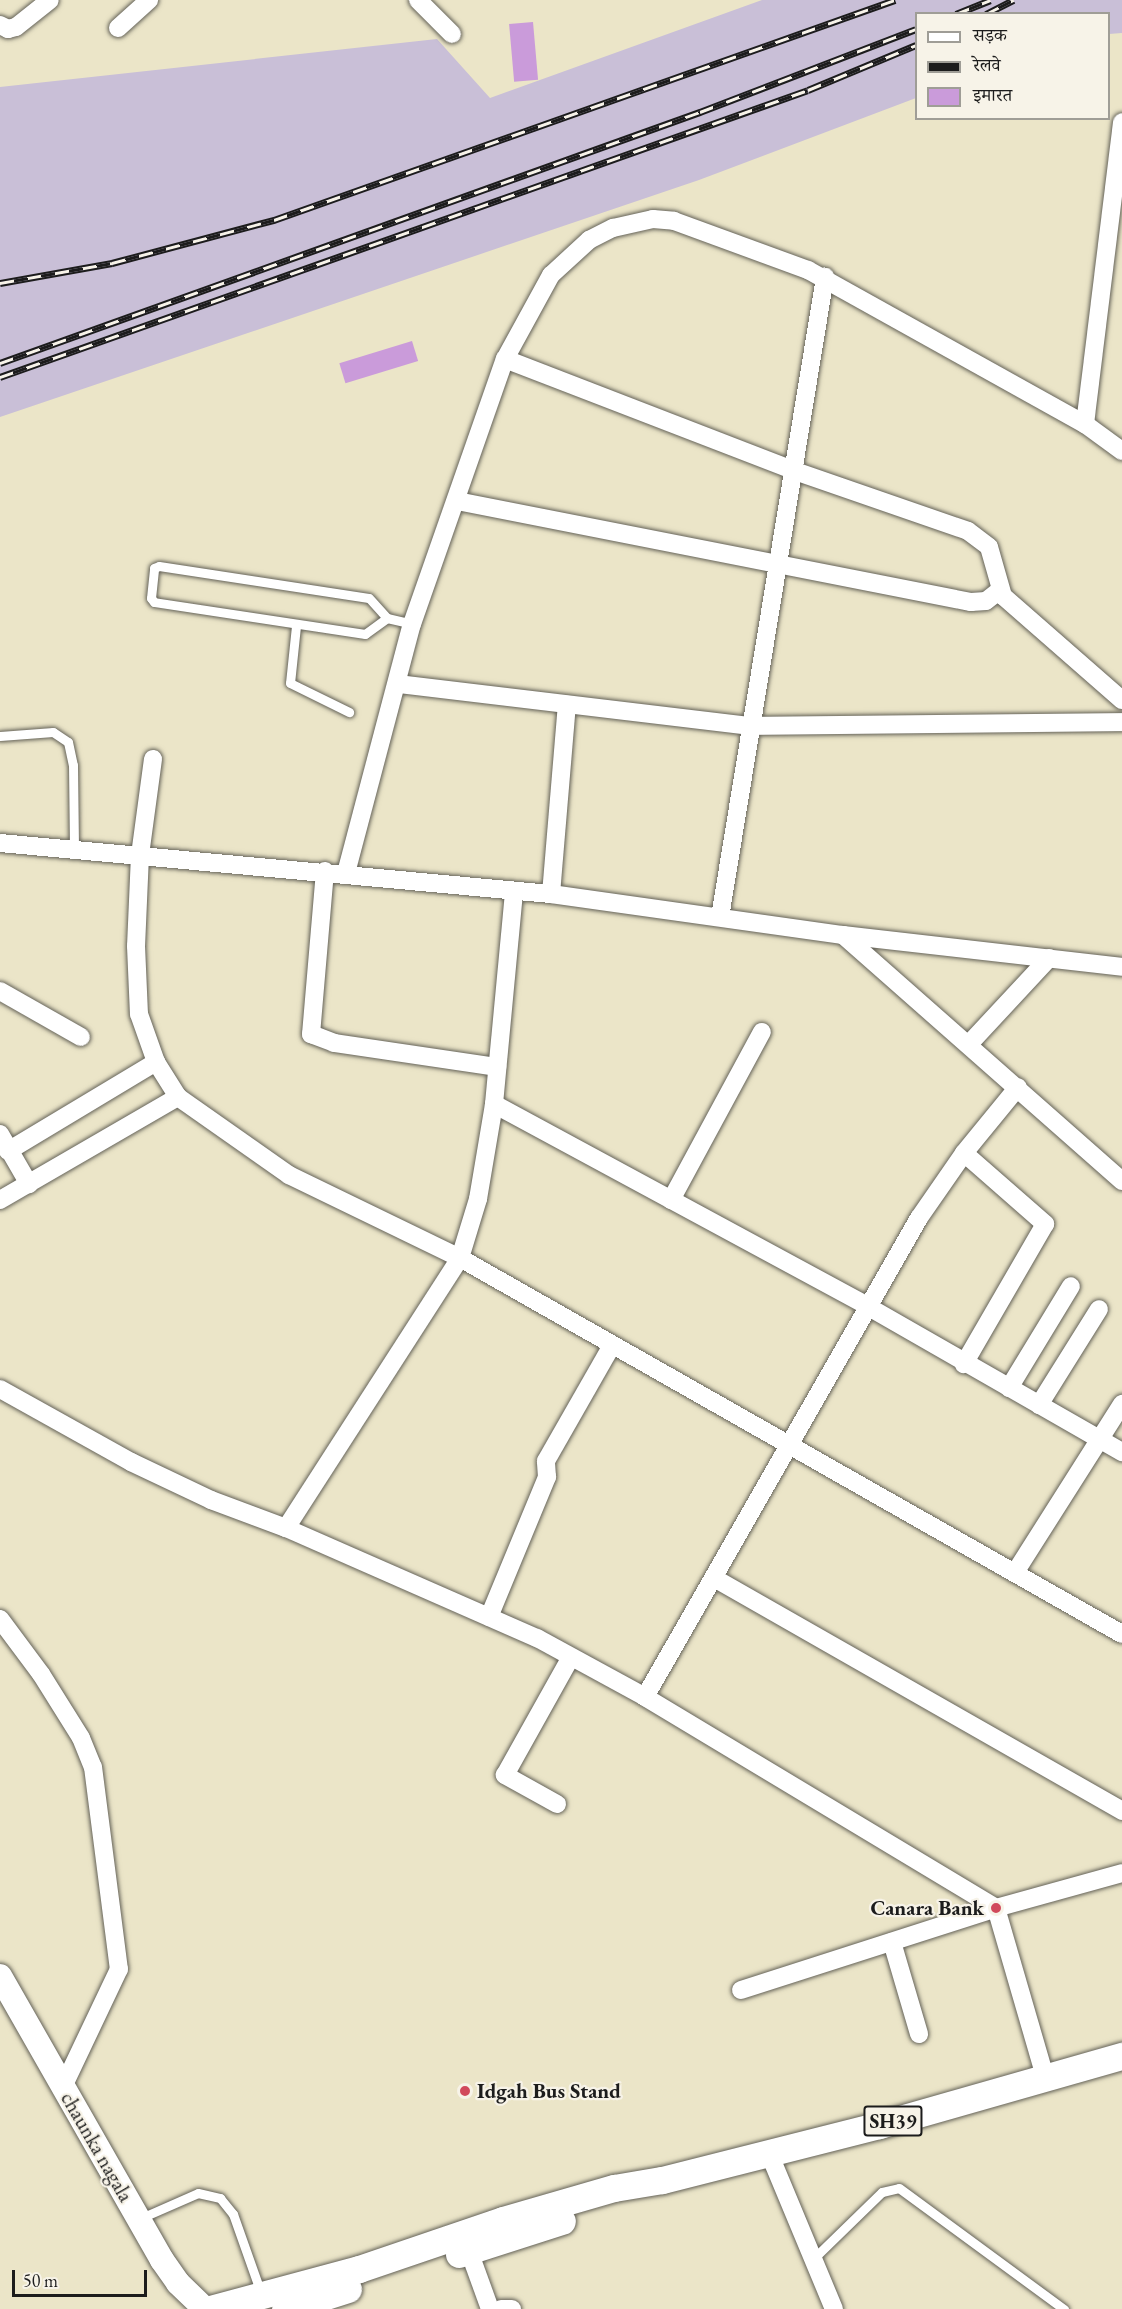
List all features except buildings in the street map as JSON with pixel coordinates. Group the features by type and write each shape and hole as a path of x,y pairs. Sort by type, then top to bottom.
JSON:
{"main road":[{"name":"chaunka nagala","path":"0,1976 178,2283 205,2309"},
{"name":"SH39","path":"285,2309 469,2251 659,2184 1046,2080 1122,2056"},
{"name":"SH39","path":"210,2309 359,2269 503,2220 614,2188 659,2184"},
{"path":"178,2283 184,2309"}],"street":[{"path":"0,25 8,29 16,27 50,0"},
{"path":"118,28 149,0"},
{"path":"418,0 452,34"},
{"path":"1086,424 1122,122"},
{"path":"346,873 398,684 412,624 505,359 559,266 589,240 613,228 653,219 674,221 825,277 1086,424 1122,451"},
{"path":"720,917 825,277"},
{"path":"505,359 792,470 974,534 994,556 1000,590 1122,700"},
{"path":"457,501 970,602 986,601 1000,590"},
{"path":"398,684 751,726 1122,722"},
{"path":"551,894 567,705"},
{"path":"153,759 140,855 136,946 139,1014 156,1062 178,1097 289,1175 460,1258 611,1347 1016,1571 1122,1634"},
{"path":"0,843 325,871 551,894 843,935 1122,968"},
{"path":"325,871 311,1034 333,1042 497,1067"},
{"path":"286,1528 460,1258 478,1199 494,1104 514,892"},
{"path":"843,935 970,1043 1122,1181"},
{"path":"970,1043 1049,958"},
{"path":"0,991 81,1037"},
{"path":"671,1200 762,1032"},
{"path":"8,1151 156,1062"},
{"path":"645,1697 867,1306 964,1153 1018,1087"},
{"path":"0,1200 178,1097"},
{"path":"494,1104 867,1306 964,1364 1122,1452"},
{"path":"0,1134 28,1184"},
{"path":"964,1153 1045,1224 964,1364"},
{"path":"1009,1388 1071,1286"},
{"path":"1039,1405 1099,1309"},
{"path":"489,1617 547,1477 546,1461 611,1347"},
{"path":"0,1389 141,1467 211,1500 286,1528 489,1617 571,1657 645,1697 996,1908 1046,2080"},
{"path":"1016,1571 1122,1404"},
{"path":"714,1578 1122,1811"},
{"path":"0,1619 58,1702 93,1767 119,1969 63,2086"},
{"path":"557,1804 505,1775 571,1657"},
{"path":"741,1990 996,1908 1122,1873"},
{"path":"892,1942 919,2034"},
{"path":"769,2153 812,2261 834,2309"},
{"path":"469,2251 490,2309"},
{"path":"501,2309 512,2309"}],"lane":[{"path":"387,618 364,634 296,626 154,602 151,598 154,568 159,566 369,597 387,618 412,624"},
{"path":"296,626 290,683 349,712"},
{"path":"0,735 53,732 68,742 73,765 75,849"},
{"path":"812,2261 882,2192 899,2188 1064,2309"},
{"path":"139,2219 198,2193 220,2198 233,2214 261,2294"}],"shaded area":[{"path":"762,0 1122,0 1122,33 1110,34 1110,12 915,12 915,98 699,180 0,417 0,87 437,39 490,98"}],"railway":[{"path":"0,283 112,263 274,220 895,0"},
{"path":"961,12 990,0"},
{"path":"990,12 1014,0"},
{"path":"0,363 700,112 915,29"},
{"path":"0,377 808,90 915,45"}],"place":[{"name":"Canara Bank","path":"996,1908"},
{"name":"Idgah Bus Stand","path":"465,2091"}]}
